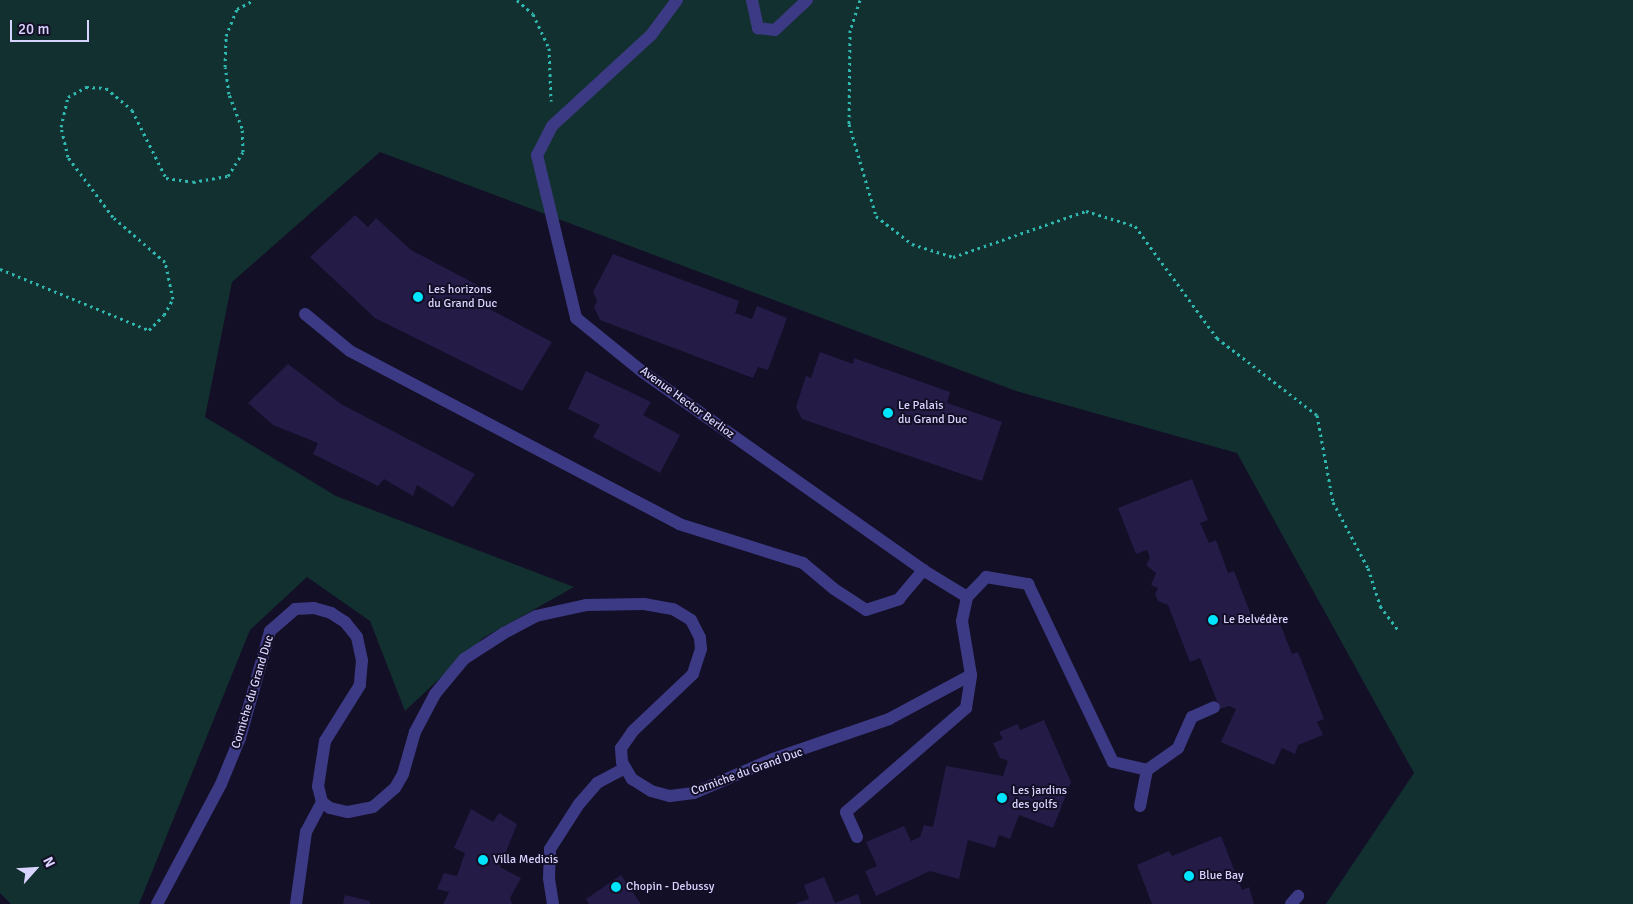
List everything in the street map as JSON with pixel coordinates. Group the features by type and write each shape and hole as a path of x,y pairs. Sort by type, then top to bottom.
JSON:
{"street":[{"path":"552,126 651,35 677,0"},
{"path":"752,0 758,28 775,30 807,0"},
{"name":"Avenue Hector Berlioz","path":"552,126 537,155 576,318 644,373 923,570 966,597"},
{"path":"304,314 350,352 367,361 679,524 803,564 834,589 866,610 899,599 923,570"},
{"path":"857,837 846,812 966,708 971,676 962,621 966,597 986,577 1028,584 1113,762 1148,770"},
{"path":"296,904 306,832 322,802 330,808 348,812 374,807 395,788 403,774 415,732 435,694 464,660 536,616 586,605 644,604 673,609 691,620 700,638 702,649 693,674 633,731 621,748 625,768 598,783 579,804 550,849 549,878 553,904"},
{"name":"Corniche du Grand Duc","path":"157,904 221,784 240,738 270,631 295,609 314,608 331,612 345,622 357,637 362,660 360,685 325,741 318,786 322,802"},
{"name":"Corniche du Grand Duc","path":"625,768 632,779 651,791 670,796 694,793 773,760 889,718 971,676"},
{"path":"1140,806 1148,770 1178,748 1192,718 1214,707"}],"path":[{"path":"0,269 149,330 164,315 173,299 165,262 113,217 68,157 60,126 68,97 86,87 106,88 132,110 166,178 193,182 228,176 243,152 242,128 229,94 225,67 226,36 237,10 254,0"},
{"path":"517,0 533,14 549,48 552,126"},
{"path":"860,0 850,30 849,124 876,216 912,244 953,258 1086,211 1135,226 1217,338 1317,415 1333,502 1368,568 1380,606 1398,630"}],"green space":[{"path":"0,0 1633,0 1633,904 1326,904 1414,773 1237,453 1016,391 380,152 232,282 205,417 336,496 574,587 483,638 405,711 370,621 307,577 250,630 139,904 11,904 0,893"}],"building":[{"name":"Les horizons du Grand Duc","path":"355,215 368,227 376,218 411,250 485,289 480,304 552,342 522,391 375,318 310,257"},
{"path":"613,254 739,301 735,313 752,319 757,306 787,318 768,370 758,367 753,378 600,320 594,307 597,301 593,292"},
{"name":"Le Palais du Grand Duc","path":"820,352 853,364 854,358 950,392 947,403 1002,422 982,481 802,419 796,407 806,376 811,378"},
{"path":"288,364 341,404 475,474 453,507 417,485 413,496 384,479 378,486 313,454 318,443 273,425 248,403"},
{"path":"586,371 651,402 643,415 680,435 660,473 593,437 600,425 568,409"},
{"name":"Le Belvédère","path":"1192,479 1208,520 1200,523 1209,543 1216,540 1228,573 1234,571 1255,625 1277,616 1292,654 1298,652 1324,719 1317,722 1323,735 1298,745 1295,754 1282,748 1274,765 1221,742 1236,709 1229,706 1220,709 1200,658 1190,662 1168,605 1158,601 1155,594 1158,588 1151,585 1156,573 1146,565 1150,558 1147,550 1136,554 1118,508"},
{"name":"Les jardins des golfs","path":"1044,720 1071,782 1053,828 1019,815 1010,839 999,835 995,848 968,840 959,879 930,871 876,896 865,871 877,866 866,842 904,826 911,841 920,837 924,825 933,827 946,766 1003,776 1008,761 1000,758 993,743 1003,739 999,732 1018,724 1020,730"},
{"name":"Villa Medicis","path":"471,809 493,822 499,813 517,824 500,867 521,878 510,898 512,904 443,904 449,892 437,889 444,873 457,876 465,853 454,848"},
{"name":"Blue Bay","path":"1221,836 1242,890 1249,887 1254,904 1152,904 1137,865 1169,851 1172,856"},
{"name":"Chopin - Debussy","path":"621,875 641,904 589,904 586,899"},
{"path":"824,877 835,903 858,894 861,904 795,904 809,899 804,885"},
{"path":"345,895 370,901 370,904 343,904"}],"place":[{"name":"Les horizons du Grand Duc","path":"418,297"},
{"name":"Le Palais du Grand Duc","path":"888,413"},
{"name":"Le Belvédère","path":"1213,620"},
{"name":"Les jardins des golfs","path":"1002,798"},
{"name":"Villa Medicis","path":"483,860"},
{"name":"Blue Bay","path":"1189,876"},
{"name":"Chopin - Debussy","path":"616,887"}]}
